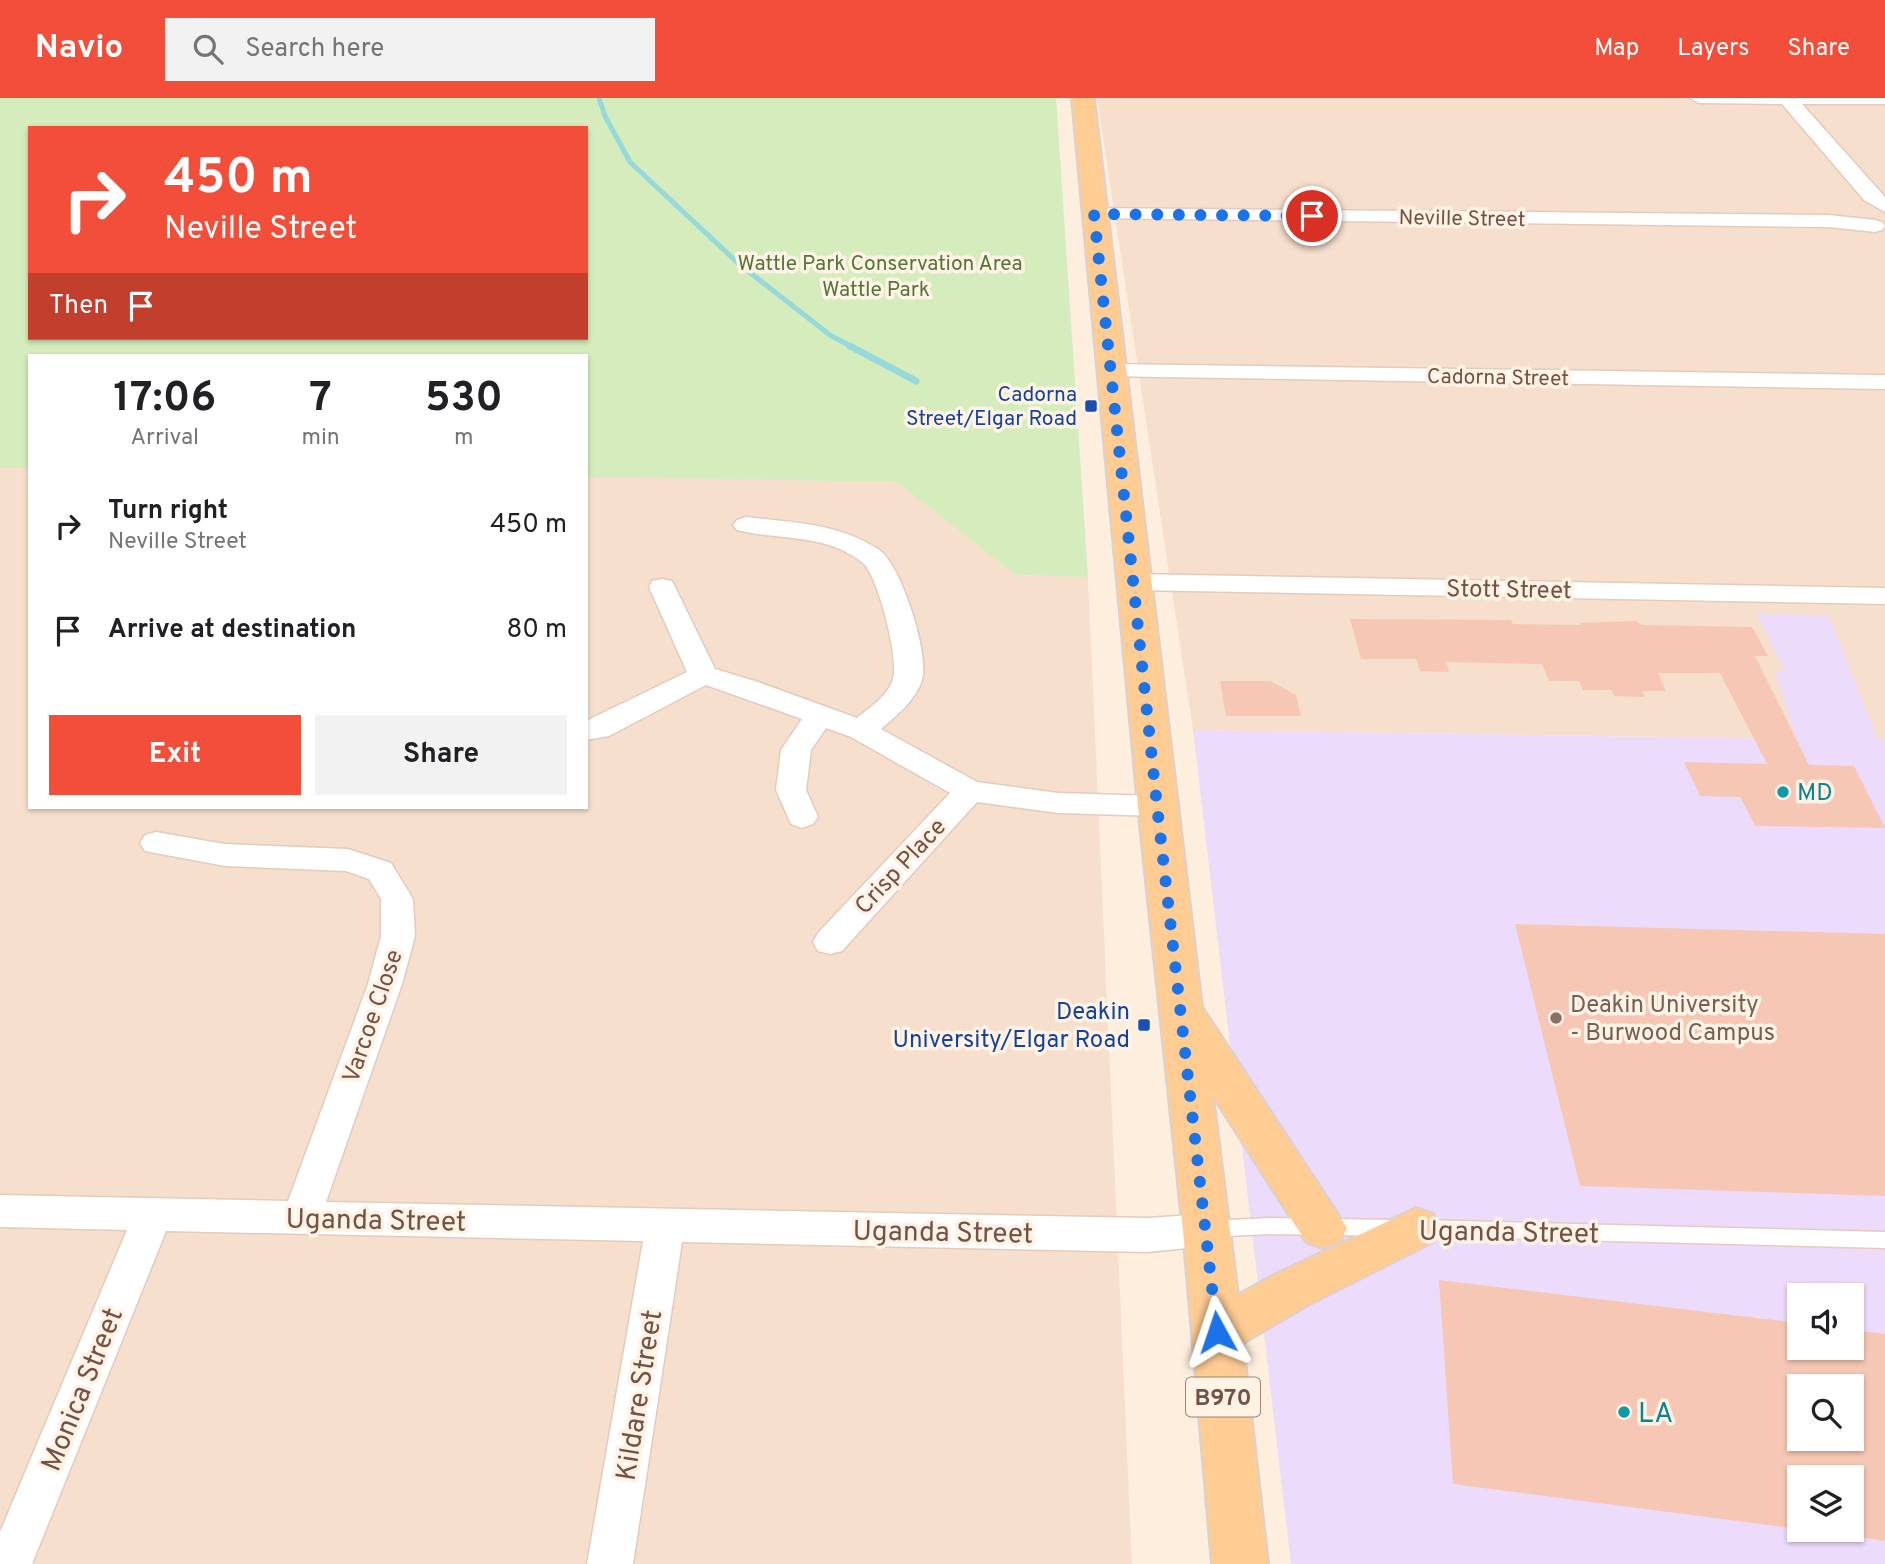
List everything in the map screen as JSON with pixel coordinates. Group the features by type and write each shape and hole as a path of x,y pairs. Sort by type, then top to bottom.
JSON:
{"main road":[{"name":"B970","path":"1083,98 1157,806 1207,1230 1240,1564"},
{"path":"1181,1010 1323,1228"},
{"path":"1217,1332 1289,1291 1416,1228"}],"street":[{"path":"1699,98 1885,99"},
{"path":"1788,98 1878,214"},
{"name":"Neville Street","path":"1094,214 1829,221 1878,214"},
{"name":"Cadorna Street","path":"1112,371 1885,383"},
{"path":"746,525 812,534 852,545 878,562 887,584 907,658 908,677 895,699 861,730"},
{"name":"Stott Street","path":"1133,582 1885,596"},
{"path":"662,587 703,675"},
{"path":"588,730 611,723 703,675 748,688 861,730 970,791 1058,803 1157,806"},
{"path":"802,817 791,790 796,750 820,715"},
{"name":"Crisp Place","path":"830,942 970,791"},
{"name":"Varcoe Close","path":"156,843 225,855 348,860 380,871 397,899 398,936 385,984 300,1218"},
{"name":"Uganda Street","path":"0,1211 1148,1235 1207,1230"},
{"name":"Monica Street","path":"9,1564 153,1215"},
{"name":"Kildare Street","path":"610,1564 665,1226"}],"lane":[{"name":"Uganda Street","path":"1207,1230 1269,1226 1416,1228 1885,1240"}],"shaded area":[{"path":"1097,98 1885,98 1885,740 1193,730"},
{"path":"0,465 28,465 28,809 588,809 588,476 897,482 1016,575 1088,577 1132,1564 0,1564"},
{"name":"Deakin University - Burwood Campus","path":"1757,614 1829,615 1878,740 1885,740 1885,1564 1291,1564 1193,730 1796,739 1775,672 1785,671"}],"green space":[{"name":"Wattle Park","path":"0,98 1056,98 1088,577 1016,575 897,482 588,477 588,354 28,354 28,468 0,468"}],"building":[{"path":"1350,619 1511,620 1513,624 1581,625 1580,623 1635,621 1642,625 1752,627 1768,656 1755,656 1809,765 1854,766 1885,828 1755,826 1740,797 1700,796 1684,762 1767,764 1720,673 1658,673 1666,691 1642,691 1645,697 1614,696 1612,690 1583,690 1579,681 1549,681 1542,664 1446,662 1449,672 1420,671 1416,659 1361,659"},
{"path":"1220,681 1270,681 1296,695 1301,716 1226,716"},
{"path":"1515,924 1885,934 1885,1196 1580,1186"},
{"name":"LA","path":"1439,1280 1787,1322 1787,1360 1864,1360 1864,1331 1885,1334 1885,1541 1864,1538 1864,1465 1787,1465 1787,1527 1453,1484"}],"waterway":[{"path":"599,98 605,116 630,162 739,264 830,335 854,348"},
{"path":"850,346 916,381"}],"place":[{"name":"Cadorna Street/Elgar Road","path":"1091,406"},
{"name":"MD","path":"1783,792"},
{"name":"Deakin University - Burwood Campus","path":"1556,1018"},
{"name":"Deakin University/Elgar Road","path":"1144,1025"},
{"name":"LA","path":"1624,1412"}],"route":[{"path":"1217,1332 1157,806 1094,214 1312,216"}],"park label":[{"name":"Wattle Park Conservation Area","path":"880,263"}]}
